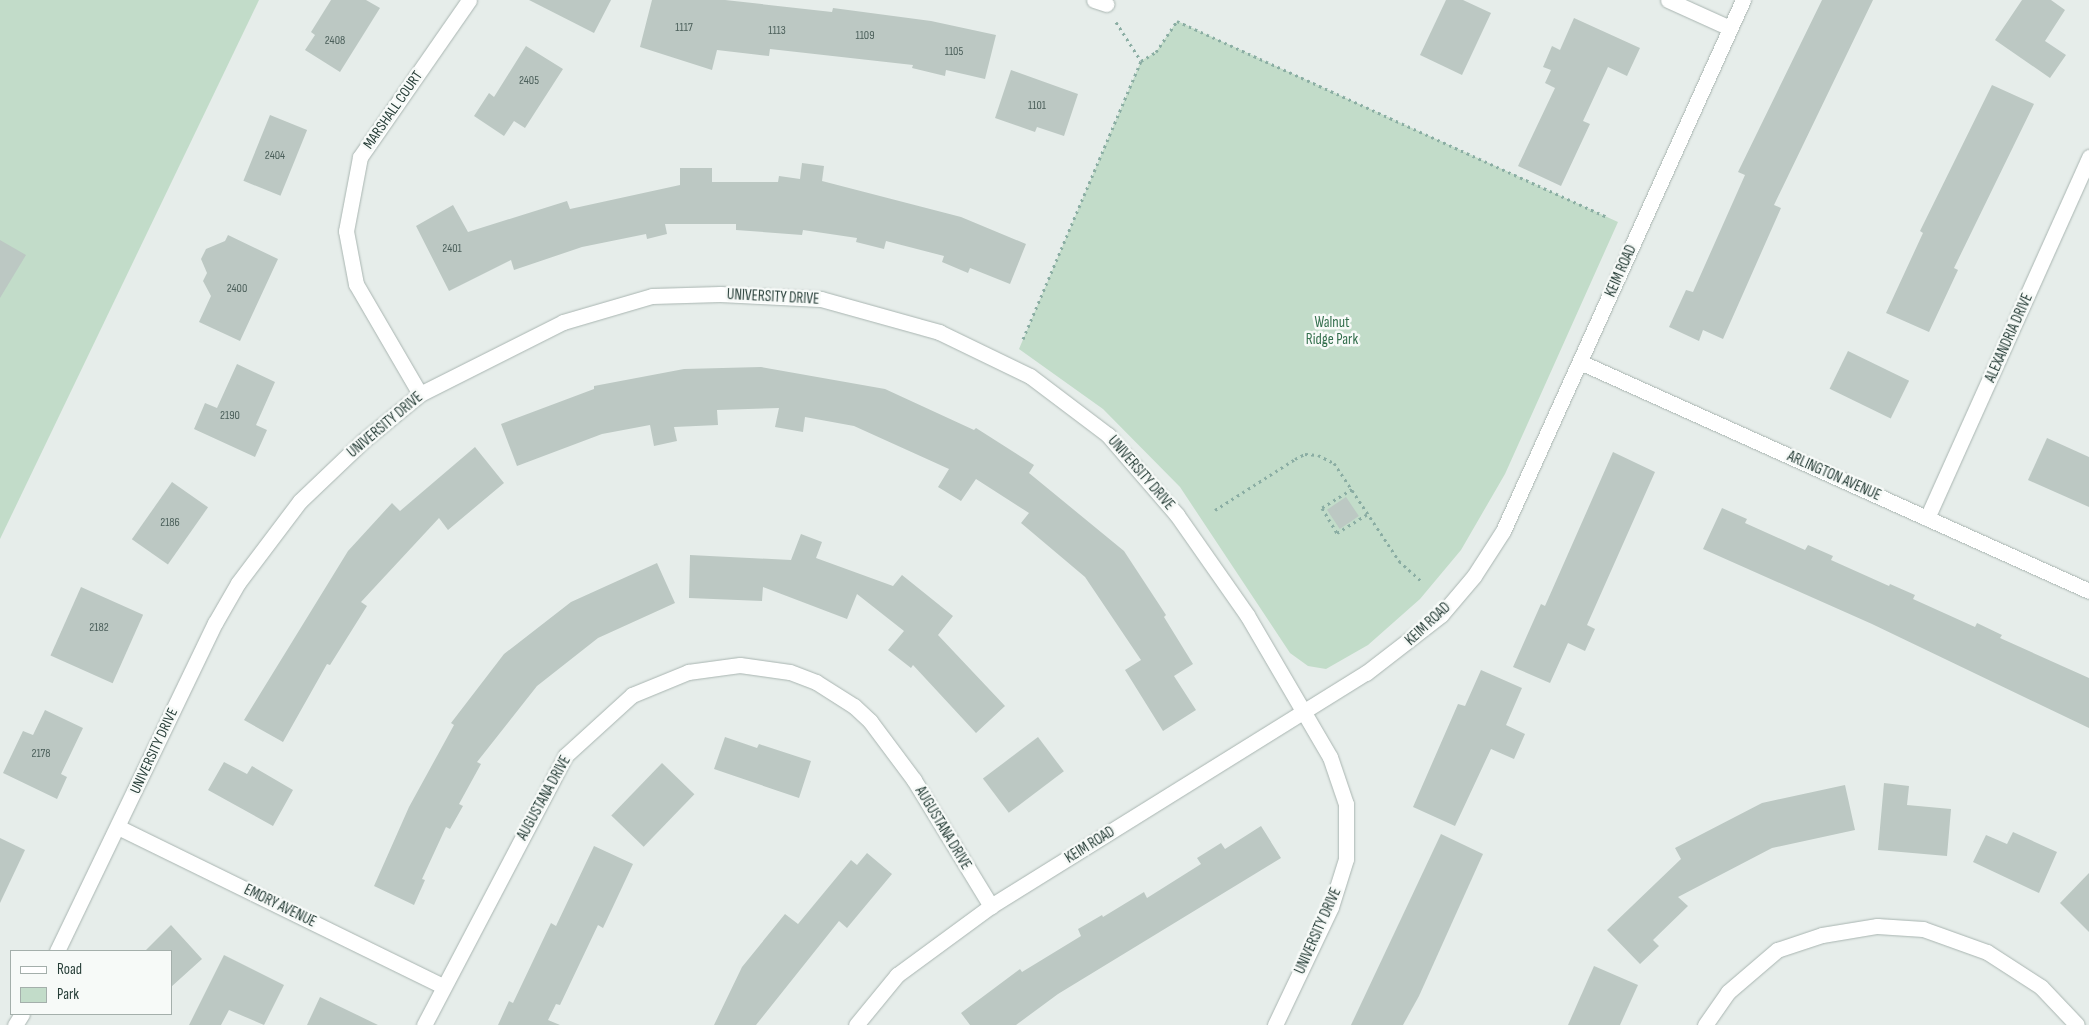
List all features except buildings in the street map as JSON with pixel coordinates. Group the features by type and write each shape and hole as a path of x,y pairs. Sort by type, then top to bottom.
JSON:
{"street":[{"name":"MARSHALL COURT","path":"420,394 356,284 346,231 360,157 469,0"},
{"path":"1668,0 1730,28"},
{"name":"KEIM ROAD","path":"856,1025 897,975 991,906 1394,655 1441,615 1474,576 1503,531 1743,0"},
{"name":"ALEXANDRIA DRIVE","path":"1928,518 2089,157"},
{"name":"UNIVERSITY DRIVE","path":"56,950 118,827 215,623 254,558 319,481 420,394 563,322 652,296 720,294 821,299 939,332 1030,376 1108,435 1177,515 1247,615 1330,757 1346,804 1346,859 1332,907 1275,1025"},
{"name":"ARLINGTON AVENUE","path":"1580,362 2089,591"},
{"name":"AUGUSTANA DRIVE","path":"424,1025 565,756 632,695 688,672 740,665 782,671 816,682 854,706 870,721 914,780 991,906"},
{"name":"EMORY AVENUE","path":"118,827 443,986"},
{"path":"1705,1025 1728,992 1777,950 1822,935 1877,926 1924,929 1987,952 2041,987 2077,1025"}],"path":[{"path":"1100,2 1141,62"},
{"path":"1023,339 1141,62 1156,52 1177,22 1607,218"},
{"path":"1215,510 1305,454 1318,455 1334,463 1399,561 1422,582"},
{"path":"1352,489 1322,508 1338,533 1368,514"}],"green space":[{"path":"0,0 259,0 0,539"},
{"name":"Walnut Ridge Park","path":"1177,21 1618,222 1505,474 1461,550 1420,599 1368,645 1326,669 1308,666 1290,653 1180,487 1103,409 1019,349 1141,61 1156,52"}]}
